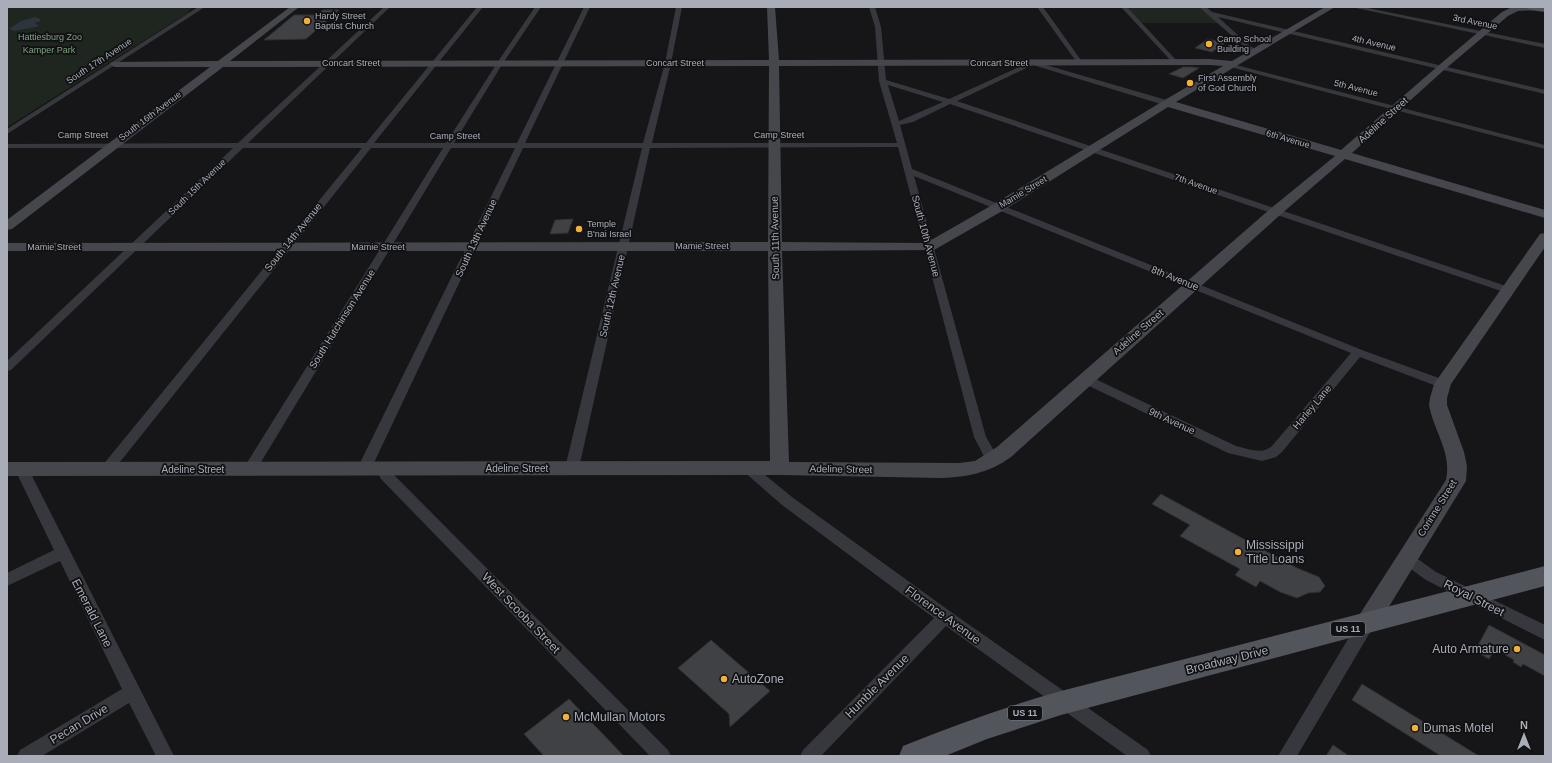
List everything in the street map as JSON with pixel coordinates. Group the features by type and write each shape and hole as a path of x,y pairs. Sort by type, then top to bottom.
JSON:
{"main road":[{"name":"Broadway Drive","path":"913,756 984,727 1066,701 1366,624 1545,576"}],"street":[{"name":"South 17th Avenue","path":"7,132 202,7"},
{"name":"South 16th Avenue","path":"7,226 295,7"},
{"name":"South 15th Avenue","path":"7,367 387,7"},
{"name":"South 14th Avenue","path":"107,469 284,247 480,7"},
{"name":"South Hutchinson Avenue","path":"250,469 448,146 500,63 538,7"},
{"name":"South 13th Avenue","path":"364,469 587,7"},
{"name":"South 12th Avenue","path":"572,468 623,246 668,63 679,7"},
{"name":"South 11th Avenue","path":"771,7 774,63 775,246 780,468"},
{"name":"South 10th Avenue","path":"872,7 878,27 883,81 902,145 980,437 993,461"},
{"path":"1040,7 1080,63"},
{"path":"1124,7 1175,62"},
{"name":"4th Avenue","path":"1202,7 1211,14 1545,92"},
{"name":"Mamie Street","path":"7,247 929,247 999,207 1167,103 1331,7"},
{"name":"3rd Avenue","path":"1354,7 1545,46"},
{"name":"Adeline Street","path":"7,469 780,468 960,471 979,467 993,461 1275,212 1510,10 1516,8 1538,8"},
{"path":"1211,14 1248,47 1256,51"},
{"name":"Concart Street","path":"115,64 1175,62 1234,65"},
{"path":"896,124 910,120 1032,63"},
{"name":"6th Avenue","path":"1032,63 1545,214"},
{"name":"5th Avenue","path":"1234,65 1545,147"},
{"name":"7th Avenue","path":"883,81 949,101 1508,290"},
{"name":"Camp Street","path":"7,146 902,145"},
{"name":"8th Avenue","path":"908,171 1358,352 1443,384"},
{"name":"Corinne Street","path":"1288,756 1406,558 1456,481 1458,472 1457,458 1441,416 1438,403 1439,394 1443,384 1545,237"},
{"name":"Harley Lane","path":"1262,456 1271,454 1277,450 1358,352"},
{"name":"9th Avenue","path":"1085,379 1233,450 1262,456"},
{"name":"Florence Avenue","path":"748,468 787,501 945,617 1142,756"},
{"name":"Emerald Lane","path":"24,469 26,478 62,553 165,756"},
{"name":"West Scooba Street","path":"383,469 386,476 662,756"},
{"path":"7,580 62,553"},
{"name":"Royal Street","path":"1406,558 1431,576 1545,633"},
{"name":"Humble Avenue","path":"809,756 945,617"},
{"name":"Pecan Drive","path":"26,756 132,692"}],"green space":[{"name":"Kamper Park","path":"7,7 193,7 186,14 7,127"},
{"path":"1124,7 1202,7 1221,23 1139,23"}],"shaded area":[{"path":"35,17 40,19 40,21 35,23 39,26 14,31 9,29 21,21"}],"building":[{"name":"Hardy Street Baptist Church","path":"323,10 339,10 306,39 264,40 294,15 314,15"},
{"name":"Camp School Building","path":"1208,39 1225,43 1212,52 1195,48"},
{"path":"1183,67 1199,68 1183,78 1169,74"},
{"path":"573,219 568,233 550,234 555,220"},
{"name":"Mississippi Title Loans","path":"1161,494 1297,568 1319,577 1325,586 1320,592 1308,593 1297,598 1280,592 1260,581 1256,587 1235,575 1240,569 1180,536 1190,525 1152,504"},
{"name":"Auto Armature","path":"1489,625 1545,655 1545,676 1523,664 1521,667 1513,662 1514,660 1495,649 1489,659 1475,651"},
{"name":"AutoZone","path":"711,640 770,691 730,727 729,714 678,668"},
{"name":"Dumas Motel","path":"1362,684 1479,756 1441,756 1352,700"},
{"name":"McMullan Motors","path":"569,699 624,756 544,756 524,734"},
{"path":"1333,745 1349,756 1326,756"}],"place":[{"name":"Hardy Street Baptist Church","path":"307,21"},
{"name":"Camp School Building","path":"1209,44"},
{"name":"First Assembly of God Church","path":"1190,83"},
{"name":"Temple B'nai Israel","path":"579,229"},
{"name":"Mississippi Title Loans","path":"1238,552"},
{"name":"Auto Armature","path":"1517,649"},
{"name":"AutoZone","path":"724,679"},
{"name":"McMullan Motors","path":"566,717"},
{"name":"Dumas Motel","path":"1415,728"}],"park label":[{"name":"Hattiesburg Zoo","path":"50,37"}]}
